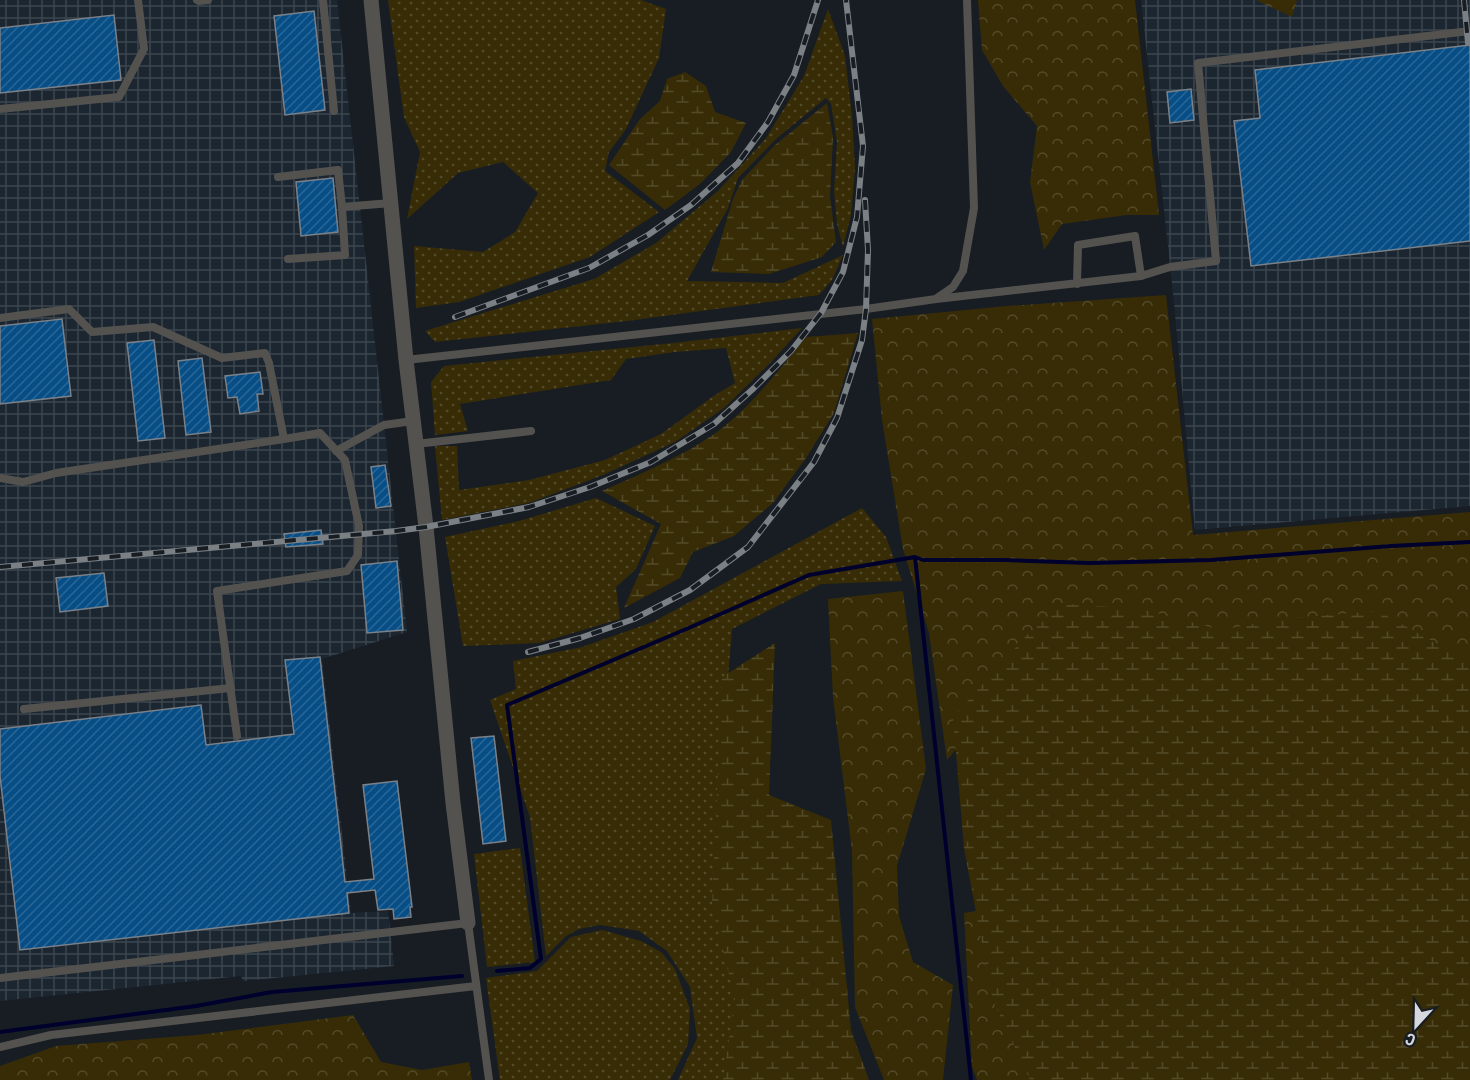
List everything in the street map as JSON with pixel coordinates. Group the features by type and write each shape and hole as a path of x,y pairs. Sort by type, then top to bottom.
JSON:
{"street":[{"path":"371,0 406,360 468,923"}],"lane":[{"path":"0,109 119,98 144,49 138,0"},
{"path":"197,0 208,0"},
{"path":"323,0 334,111"},
{"path":"936,299 953,287 963,271 974,208 968,0"},
{"path":"406,360 1077,284 1141,276 1170,267 1216,261 1198,63 1470,31"},
{"path":"278,177 338,170 345,255 288,259"},
{"path":"342,207 391,203"},
{"path":"1077,284 1078,245 1136,236 1141,276"},
{"path":"0,318 69,309 92,332 153,327 222,358 265,353 284,439"},
{"path":"336,451 384,425 413,421"},
{"path":"416,444 531,431"},
{"path":"0,478 23,482 56,473 320,433 345,460 359,526 358,555 347,571 217,591 237,736"},
{"path":"24,709 231,688"},
{"path":"0,978 468,923 489,1080"},
{"path":"0,1047 51,1035 476,986"}],"shaded area":[{"path":"0,0 337,0 407,632 322,659 351,913 388,911 394,966 243,981 241,976 0,1001"},
{"path":"1141,0 1470,0 1470,506 1195,530 1173,292"}],"green space":[{"path":"388,0 641,0 666,9 659,58 626,129 609,152 605,171 659,212 590,257 459,302 416,308 414,246 483,252 515,232 538,193 503,162 458,173 407,219 420,152 404,117"},
{"path":"978,0 1135,0 1159,215 1127,215 1062,224 1044,250 1030,182 1037,126 1003,86 982,50"},
{"path":"1256,0 1297,0 1292,17"},
{"path":"828,9 845,56 852,116 855,168 851,215 843,247 837,224 834,191 837,142 831,104 826,98 777,138 738,178 728,208 687,281 783,283 843,255 832,280 819,295 627,321 435,342 425,331 594,279 656,243 718,191 766,138 804,76"},
{"path":"685,72 706,86 715,112 746,123 731,152 700,184 665,210 609,165 640,119 660,101 667,79"},
{"path":"827,103 833,137 830,197 836,242 822,257 769,274 711,272 733,199 742,180 775,145"},
{"path":"1166,295 1193,535 1470,512 1470,1000 1444,1080 977,1080 972,1067 964,913 1011,905 988,711 947,760 929,633 903,549 882,420 872,319 1007,306"},
{"path":"802,328 724,408 675,442 603,475 529,503 442,520 435,446 457,446 459,490 529,480 605,460 661,434 735,383 726,348 626,359 611,380 460,404 468,431 435,435 431,382 444,366"},
{"path":"858,333 834,413 806,458 773,503 734,536 693,552 680,578 624,608 661,524 602,491 670,460 718,431 771,380 806,337"},
{"path":"596,498 655,526 636,569 616,587 620,619 539,643 463,646 445,537 519,521"},
{"path":"862,508 886,537 902,581 821,584 732,629 722,748 744,987 728,1080 678,1080 697,1038 690,987 667,951 639,931 600,925 579,929 566,936 546,956 530,817 490,700 516,689 513,661 582,647 653,622"},
{"path":"903,591 926,769 897,866 899,916 913,962 953,985 943,1080 884,1080 855,1007 852,851 833,697 828,599"},
{"path":"1064,604 1141,609 1221,630 1280,619 1378,611 1470,662 1470,1080 1030,1080 992,998 964,848 953,717 1028,634"},
{"path":"775,643 769,795 831,820 851,1030 869,1080 723,1080 735,998 712,906 722,677"},
{"path":"520,848 535,962 487,967 474,854"},
{"path":"602,930 641,941 661,952 675,969 690,1009 688,1044 670,1080 500,1080 486,978 537,971 571,937"},
{"path":"353,1015 381,1062 422,1070 469,1062 472,1080 0,1080 0,1066 56,1046 197,1035"}],"building":[{"path":"314,11 325,110 285,115 274,16"},
{"path":"114,15 121,80 0,93 0,28"},
{"path":"1470,45 1470,241 1251,266 1234,121 1260,118 1255,70"},
{"path":"1191,89 1194,120 1170,123 1167,92"},
{"path":"333,178 338,232 301,236 296,182"},
{"path":"62,319 71,396 0,404 0,326"},
{"path":"154,340 165,438 138,441 127,343"},
{"path":"202,358 211,432 186,435 178,361"},
{"path":"260,372 263,394 257,394 259,411 240,414 237,397 228,398 225,376"},
{"path":"385,465 391,506 376,508 371,467"},
{"path":"321,530 323,544 286,547 284,534"},
{"path":"397,561 403,630 367,633 361,565"},
{"path":"104,573 108,606 60,612 56,578"},
{"path":"320,657 345,882 374,879 363,785 397,781 412,907 410,907 411,917 394,919 393,909 378,910 375,890 347,893 349,913 20,950 0,776 0,729 201,705 206,745 294,734 285,660"},
{"path":"494,736 506,841 483,844 471,738"}],"waterway":[{"path":"497,971 530,968 541,959 507,705 809,575 915,557 923,560 1089,563 1211,560 1470,542"},
{"path":"915,557 971,1080"},
{"path":"0,1032 196,1006 272,992 462,976"}],"railway":[{"path":"455,317 589,268 648,235 691,205 738,163 768,122 794,75 818,0"},
{"path":"0,567 396,531 529,507 590,487 651,462 714,424 791,351 821,313 843,272 857,217 863,146 846,0"},
{"path":"1464,0 1468,43"},
{"path":"528,652 580,638 634,619 690,590 748,547 814,462 837,418 862,340 866,309 868,250 865,200"}]}
